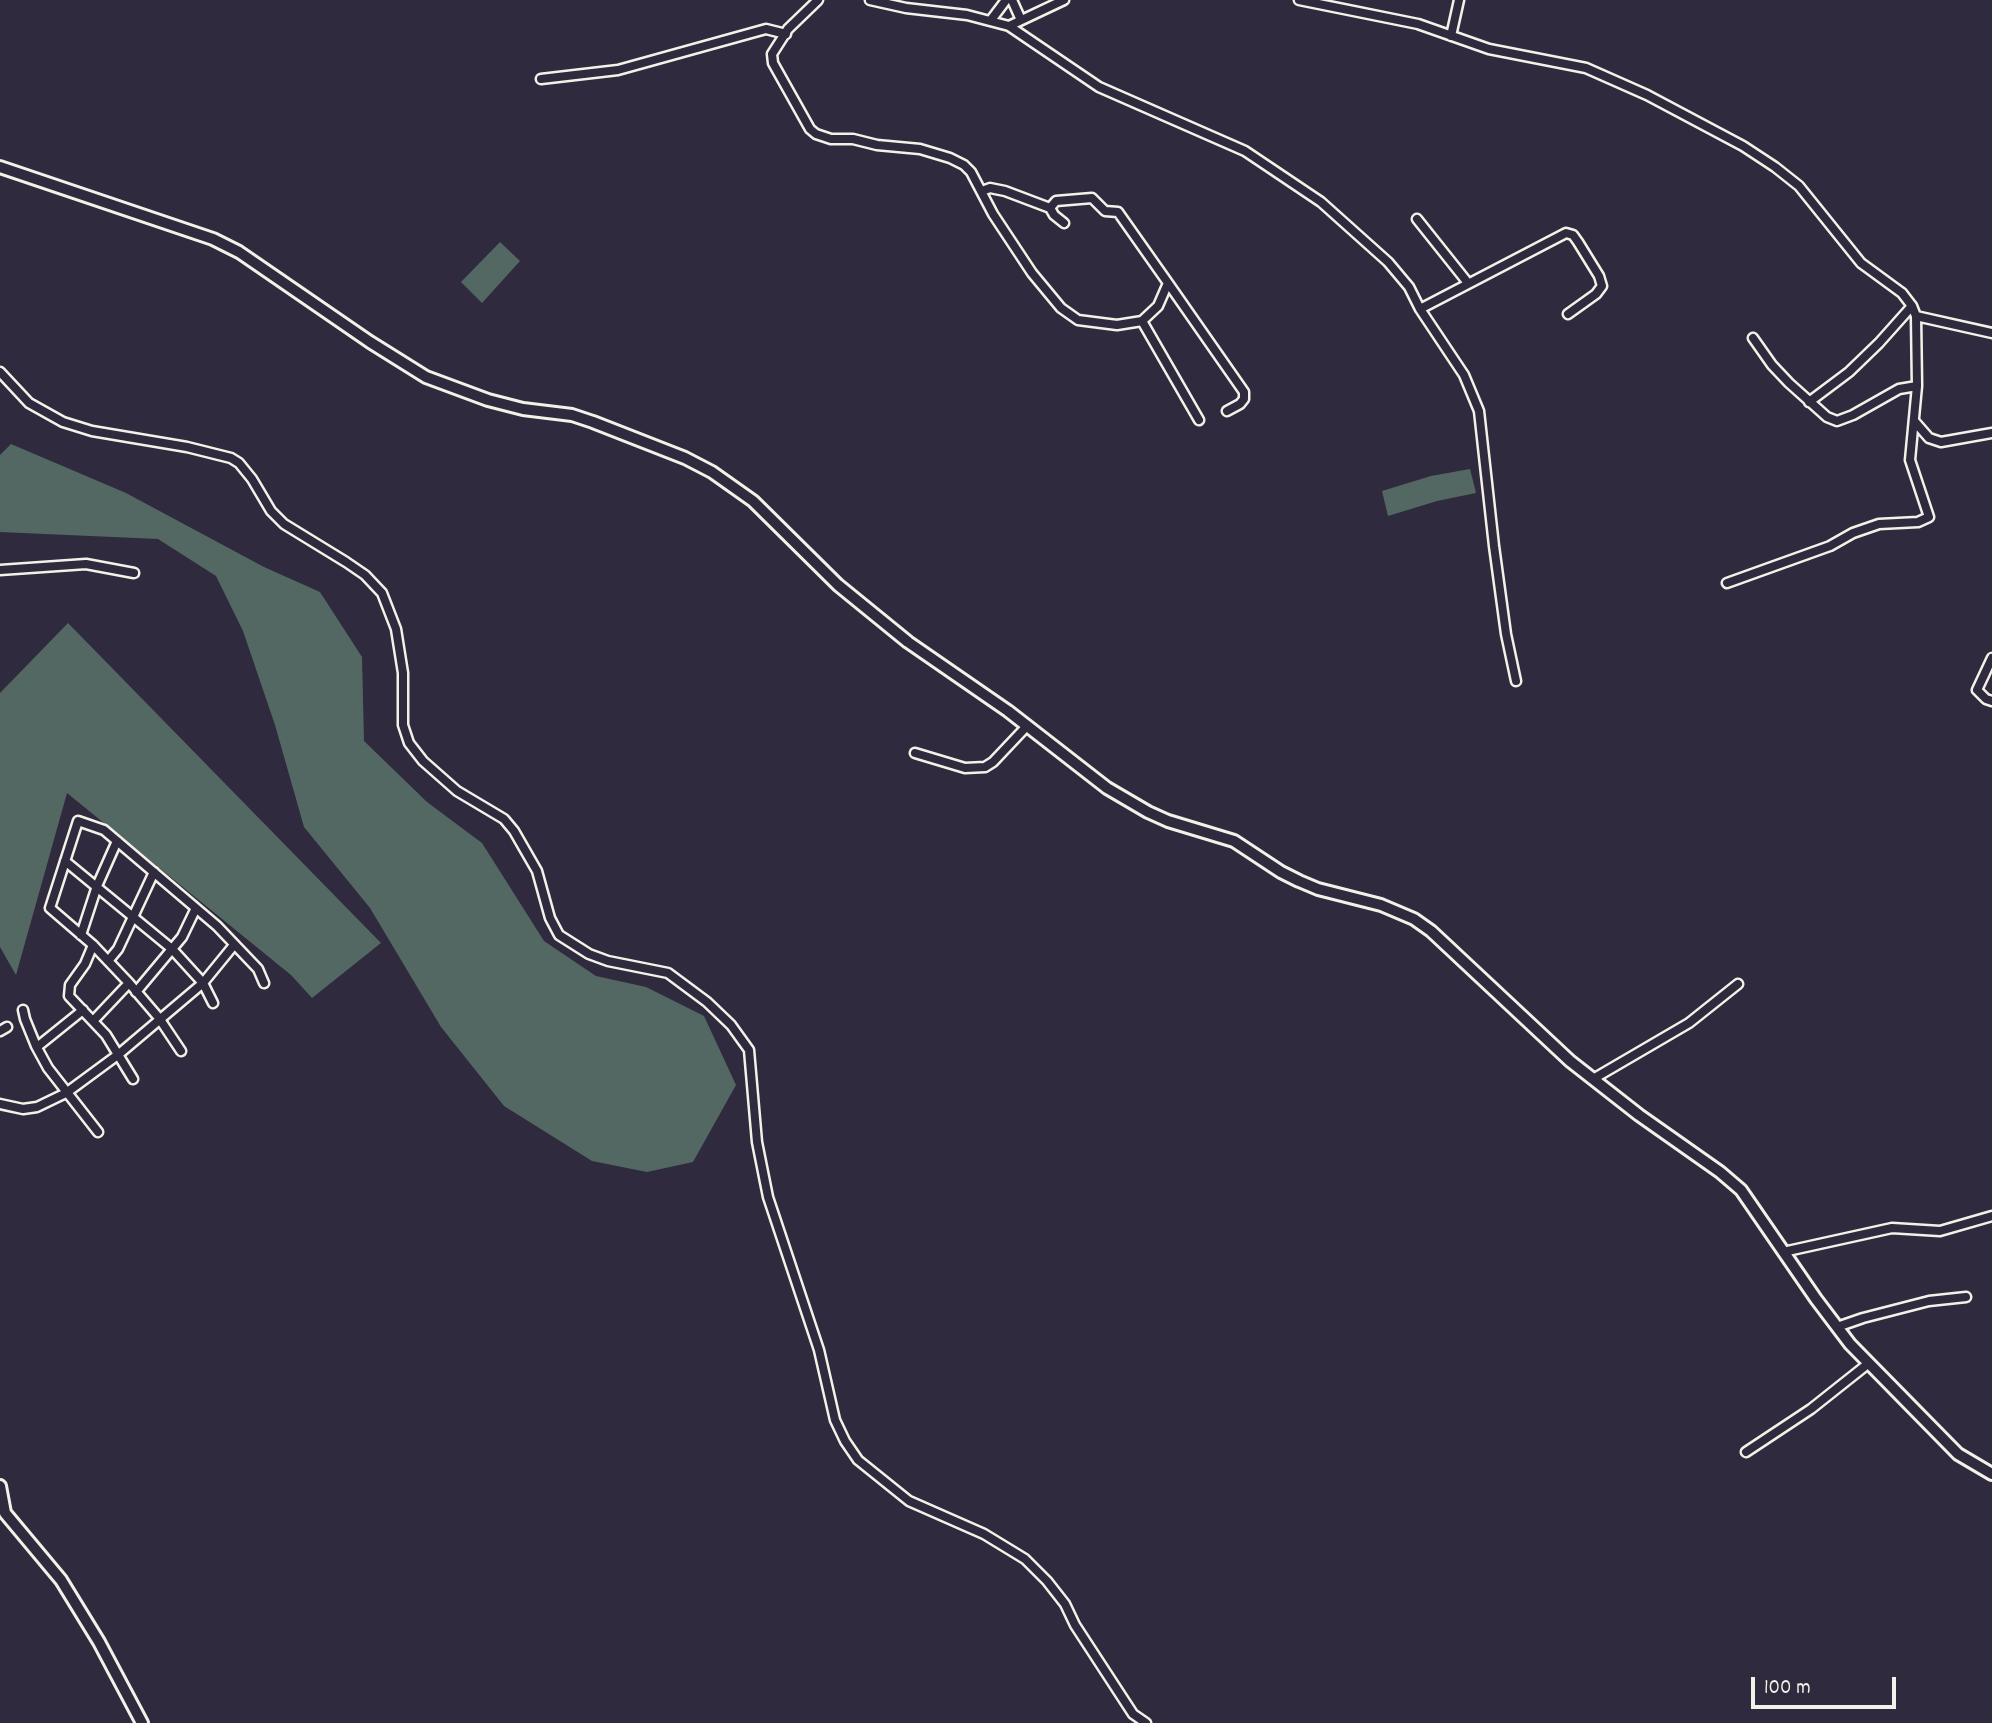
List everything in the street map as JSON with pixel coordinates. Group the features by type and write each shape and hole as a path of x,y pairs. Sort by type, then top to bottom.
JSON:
{"street":[{"path":"818,0 786,34 772,54 805,123 816,134 831,139 853,139 935,152 964,165 971,172 1021,258 1062,308 1078,320 1117,325 1142,321 1158,306 1168,283"},
{"path":"870,0 991,20 1009,26 1099,87 1245,151 1283,175 1359,234 1388,262 1409,287 1420,309 1464,374 1479,411 1498,572 1516,681"},
{"path":"991,20 1006,0"},
{"path":"1012,0 1021,20"},
{"path":"1009,26 1064,0"},
{"path":"1302,0 1418,24 1489,49 1586,68 1715,130 1775,167 1799,186 1861,263 1902,293 1912,306 1916,316 1917,386 1910,460 1929,517 1918,522 1879,524 1853,533 1830,546 1727,583"},
{"path":"1451,37 1459,0"},
{"path":"541,79 618,71 766,29 786,34"},
{"path":"0,167 213,239 239,252 426,377 488,400 523,409 572,415 685,458 712,472 753,501 838,584 908,642 1027,726 1107,788 1168,821 1234,841 1281,873 1299,881 1318,889 1381,905 1414,919 1431,931 1518,1015 1593,1079 1731,1181 1751,1203 1837,1327 1869,1363 1958,1454 1992,1474"},
{"path":"982,191 990,188 1005,191 1050,208 1064,223"},
{"path":"1050,208 1056,201 1092,198 1105,211 1118,212 1244,392 1244,399 1227,411"},
{"path":"1417,219 1468,283"},
{"path":"1420,309 1566,233 1573,236 1599,276 1602,286 1596,294 1568,314"},
{"path":"1810,402 1849,372 1880,343 1912,306"},
{"path":"1916,316 1992,333"},
{"path":"1142,321 1199,420"},
{"path":"1753,338 1772,365 1827,417 1838,421 1899,389 1917,386"},
{"path":"0,372 29,403 63,422 92,431 187,447 231,458 239,463 252,479 271,511 284,524 365,575 382,593 396,629 403,673 404,725 409,743 423,761 457,792 495,813 514,831 537,871 550,918 559,935 589,954 608,961 668,973 715,1009 731,1025 749,1050 757,1143 768,1197 819,1350 835,1420 845,1441 858,1460 909,1501 984,1534 1025,1559 1065,1604 1075,1625 1133,1714 1146,1723"},
{"path":"1915,422 1929,438 1941,442 1992,433"},
{"path":"0,570 86,564 134,573"},
{"path":"1992,658 1977,690 1992,701"},
{"path":"915,753 965,768 985,767 1027,726"},
{"path":"181,1051 159,1018 108,961 50,908 78,821 104,830 196,908 258,969 264,983"},
{"path":"81,934 117,841"},
{"path":"65,862 172,949 203,983 213,1003"},
{"path":"108,961 118,949 132,914 154,872"},
{"path":"136,992 182,937 196,908"},
{"path":"93,945 85,964 70,985 69,996 119,1054 133,1079"},
{"path":"0,1104 23,1108 37,1107 66,1093 119,1054 203,983 234,945"},
{"path":"93,1021 128,983"},
{"path":"1593,1079 1689,1024 1738,984"},
{"path":"23,1010 24,1019 37,1047 66,1093 98,1132"},
{"path":"37,1047 83,1010"},
{"path":"1783,1252 1892,1228 1940,1231 1992,1216"},
{"path":"1837,1327 1929,1301 1966,1297"},
{"path":"1746,1452 1811,1409 1869,1363"},
{"path":"0,1486 5,1513 61,1580 99,1642 142,1723"}],"green space":[{"path":"500,242 520,261 482,303 461,282"},
{"path":"11,444 126,493 264,567 320,592 362,657 364,741 427,802 482,843 544,941 596,976 646,987 704,1016 736,1085 693,1162 647,1172 592,1161 504,1106 441,1027 370,908 304,827 275,725 243,631 216,576 158,539 0,532 0,455"},
{"path":"1470,469 1476,493 1437,501 1388,516 1382,491 1431,476"},
{"path":"68,623 381,943 312,998 291,975 67,793 16,975 0,947 0,693"}]}
